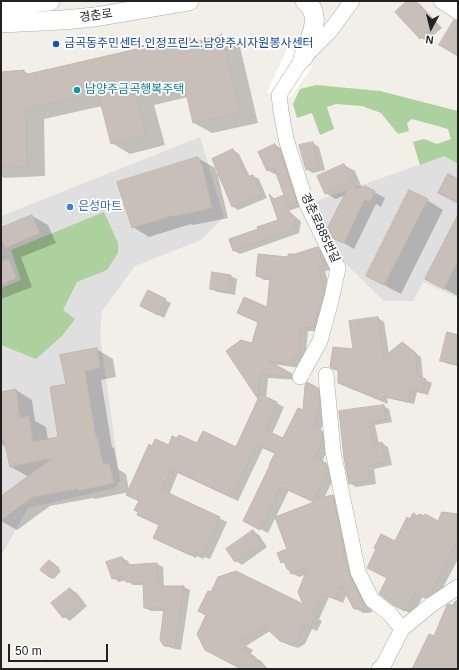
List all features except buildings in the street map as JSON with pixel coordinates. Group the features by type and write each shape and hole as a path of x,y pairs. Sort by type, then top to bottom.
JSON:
{"street":[{"path":"1,5 50,1"},
{"name":"경춘로","path":"1,23 95,17 189,1"},
{"path":"303,58 314,25 314,14 311,6 305,1"},
{"name":"경춘로885번길","path":"300,377 320,341 338,268 306,202 286,139 280,95 303,58 330,31 352,1"},
{"path":"441,1 458,12"},
{"path":"326,374 333,451 358,572 372,600 390,614 402,629"},
{"path":"379,669 383,666 402,629 431,605 458,586"}],"shaded area":[{"path":"200,137 224,217 201,240 135,266 102,311 100,333 120,481 115,488 28,508 1,556 1,216"},
{"path":"444,156 458,164 458,298 423,282 413,301 384,301 342,260 316,209 316,201"}],"green space":[{"path":"316,85 380,91 458,111 458,164 444,156 420,165 413,142 424,139 437,144 451,139 448,129 412,119 407,123 409,131 398,134 381,113 362,106 336,104 327,107 334,129 320,135 312,113 297,118 293,104 300,89"},
{"path":"104,212 118,243 118,253 107,270 77,282 63,310 75,319 62,336 36,359 1,345 1,288 21,280 11,250"}],"pier":[{"path":"288,47 313,65 291,97 267,92"}],"place":[{"name":"금곡동주민센터.인정프린스.남양주시자원봉사센터","path":"56,44"},
{"name":"남양주금곡행복주택","path":"77,90"},
{"name":"은성마트","path":"70,207"}]}
